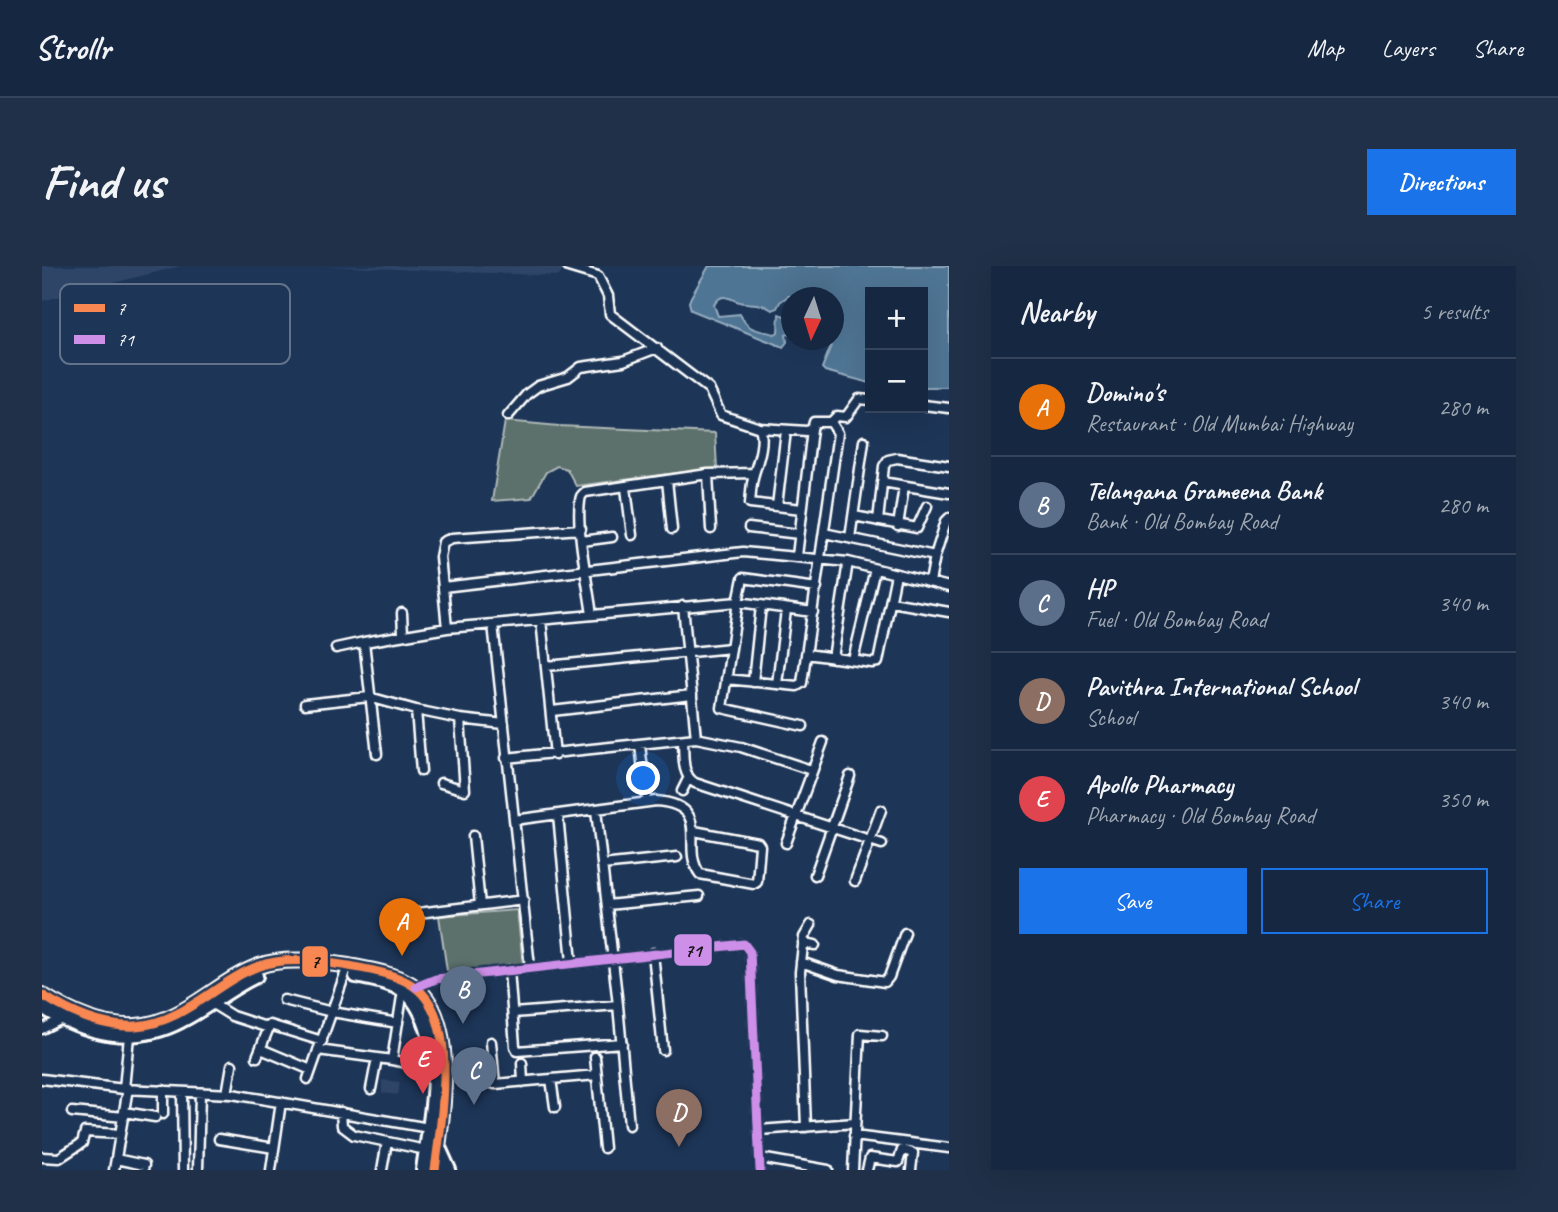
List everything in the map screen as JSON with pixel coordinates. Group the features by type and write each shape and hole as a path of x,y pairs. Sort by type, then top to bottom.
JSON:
{"main road":[{"path":"42,1007 116,1026 148,1024 179,1012 248,970 278,961 347,966 406,986 427,1000 440,1033 435,1170"},
{"path":"42,995 64,1014 99,1033 129,1036 167,1028 251,978 278,969 308,969 406,986"},
{"path":"423,1170 439,1068"},
{"path":"438,1143 440,1154 449,1170"}],"street":[{"path":"568,267 598,276 608,296 610,314 709,388 720,415 760,428 786,431 813,429"},
{"path":"508,416 527,394 538,386 568,377 581,368 624,361 657,348"},
{"path":"797,556 814,422 831,422 837,416 846,416 859,399 865,400"},
{"path":"928,406 949,408"},
{"path":"726,680 797,686 802,683 838,433 831,422"},
{"path":"750,513 762,433 760,428"},
{"path":"777,506 786,431"},
{"path":"850,538 864,441"},
{"path":"878,521 885,463 892,458 949,466"},
{"path":"592,615 581,529 582,495 586,492 708,474 754,473"},
{"path":"708,474 711,529"},
{"path":"667,480 671,529"},
{"path":"882,482 949,494"},
{"path":"898,526 904,486"},
{"path":"626,488 632,535"},
{"path":"750,503 802,509"},
{"path":"854,516 918,528 927,506"},
{"path":"930,582 935,556 949,518"},
{"path":"749,528 799,534"},
{"path":"447,628 440,551 446,540 581,529"},
{"path":"824,533 935,556"},
{"path":"582,541 612,537"},
{"path":"443,587 743,552 848,562 949,587"},
{"path":"833,658 848,562"},
{"path":"853,660 875,569"},
{"path":"806,654 876,663 880,660 896,574"},
{"path":"803,726 722,708 742,580 746,577 817,588"},
{"path":"336,648 447,628 683,606 738,602 813,612"},
{"path":"891,602 949,612"},
{"path":"683,606 696,738"},
{"path":"753,682 761,606"},
{"path":"777,684 786,610"},
{"path":"402,613 403,634"},
{"path":"541,620 555,754"},
{"path":"494,624 530,967"},
{"path":"364,642 377,754"},
{"path":"547,666 731,648"},
{"path":"552,712 692,695"},
{"path":"305,704 369,697 460,719 504,724"},
{"path":"416,710 421,771"},
{"path":"441,783 465,790 460,719"},
{"path":"506,758 696,738 741,747 811,771"},
{"path":"683,740 685,773 688,779 695,783 882,844"},
{"path":"786,843 823,742"},
{"path":"640,745 646,795"},
{"path":"815,875 850,776"},
{"path":"682,790 688,779"},
{"path":"514,820 656,801 674,803 683,809 694,831 694,857 696,869 700,874 754,884 757,881 758,843 694,831"},
{"path":"596,810 629,1125"},
{"path":"855,881 881,810"},
{"path":"558,815 572,962"},
{"path":"473,836 480,905"},
{"path":"602,865 677,857"},
{"path":"607,905 699,896"},
{"path":"418,913 524,900"},
{"path":"806,1127 801,962 803,943 811,925"},
{"path":"801,962 838,975 885,982 905,933"},
{"path":"803,943 815,944"},
{"path":"392,1060 406,986 436,979 530,967 741,944 750,949 760,1170"},
{"path":"653,953 663,1050"},
{"path":"509,970 517,1051 622,1042"},
{"path":"322,1041 270,1025 259,1053 310,1074 322,1041 345,974"},
{"path":"284,1000 332,1012 398,1023"},
{"path":"211,1003 232,1016 269,1028"},
{"path":"513,1013 618,1005"},
{"path":"42,1029 64,1014"},
{"path":"853,1170 860,1034 882,1036"},
{"path":"114,1170 124,1115 129,1036"},
{"path":"491,1042 495,1084"},
{"path":"318,1051 439,1068 495,1084 597,1074"},
{"path":"595,1057 604,1148"},
{"path":"371,1089 377,1058"},
{"path":"522,1063 523,1082"},
{"path":"227,1094 232,1065"},
{"path":"42,1079 126,1088 227,1094 429,1128"},
{"path":"551,1079 555,1107"},
{"path":"72,1112 159,1115 163,1090"},
{"path":"183,1092 183,1170"},
{"path":"198,1170 200,1093"},
{"path":"271,1170 281,1102"},
{"path":"341,1112 342,1126 354,1135 426,1150"},
{"path":"759,1130 855,1123"},
{"path":"42,1157 59,1158 82,1143 85,1132 120,1134"},
{"path":"854,1136 949,1148"},
{"path":"219,1139 274,1148"},
{"path":"382,1170 387,1142"},
{"path":"867,1170 869,1159 898,1161 902,1150 913,1153 911,1170"},
{"path":"116,1158 144,1165 143,1170"},
{"path":"760,1158 828,1170"}],"shaded area":[{"path":"42,266 181,266 110,284 60,284 60,296 42,301"},
{"path":"325,266 566,266 559,276"},
{"path":"709,266 949,266 949,387 928,387 928,287 865,287 865,382 822,368 829,350 844,350 844,287 781,287 781,301 772,310 762,305 724,297 717,300 714,305 718,316 740,314 750,327 775,334 778,332 779,314 781,315 781,346 691,310 691,297"},
{"path":"382,1080 400,1082 398,1095 382,1093"}],"green space":[{"path":"505,421 715,433 717,468 576,486 567,469 557,466 546,472 531,498 492,501"},
{"path":"517,910 523,965 447,971 439,916"}],"transit line":[{"name":"71","path":"416,987 436,979 744,944 750,952 760,1170"},
{"name":"7","path":"42,995 64,1008 99,1022 136,1026 170,1017 244,973 281,961 349,966 400,979 415,987 429,1002 438,1023 443,1047 443,1100 435,1170"}],"place":[{"name":"Domino's","path":"402,956"},
{"name":"Telangana Grameena Bank","path":"463,1024"},
{"name":"Apollo Pharmacy","path":"423,1094"},
{"name":"HP","path":"474,1105"},
{"name":"Pavithra International School","path":"679,1147"}]}
